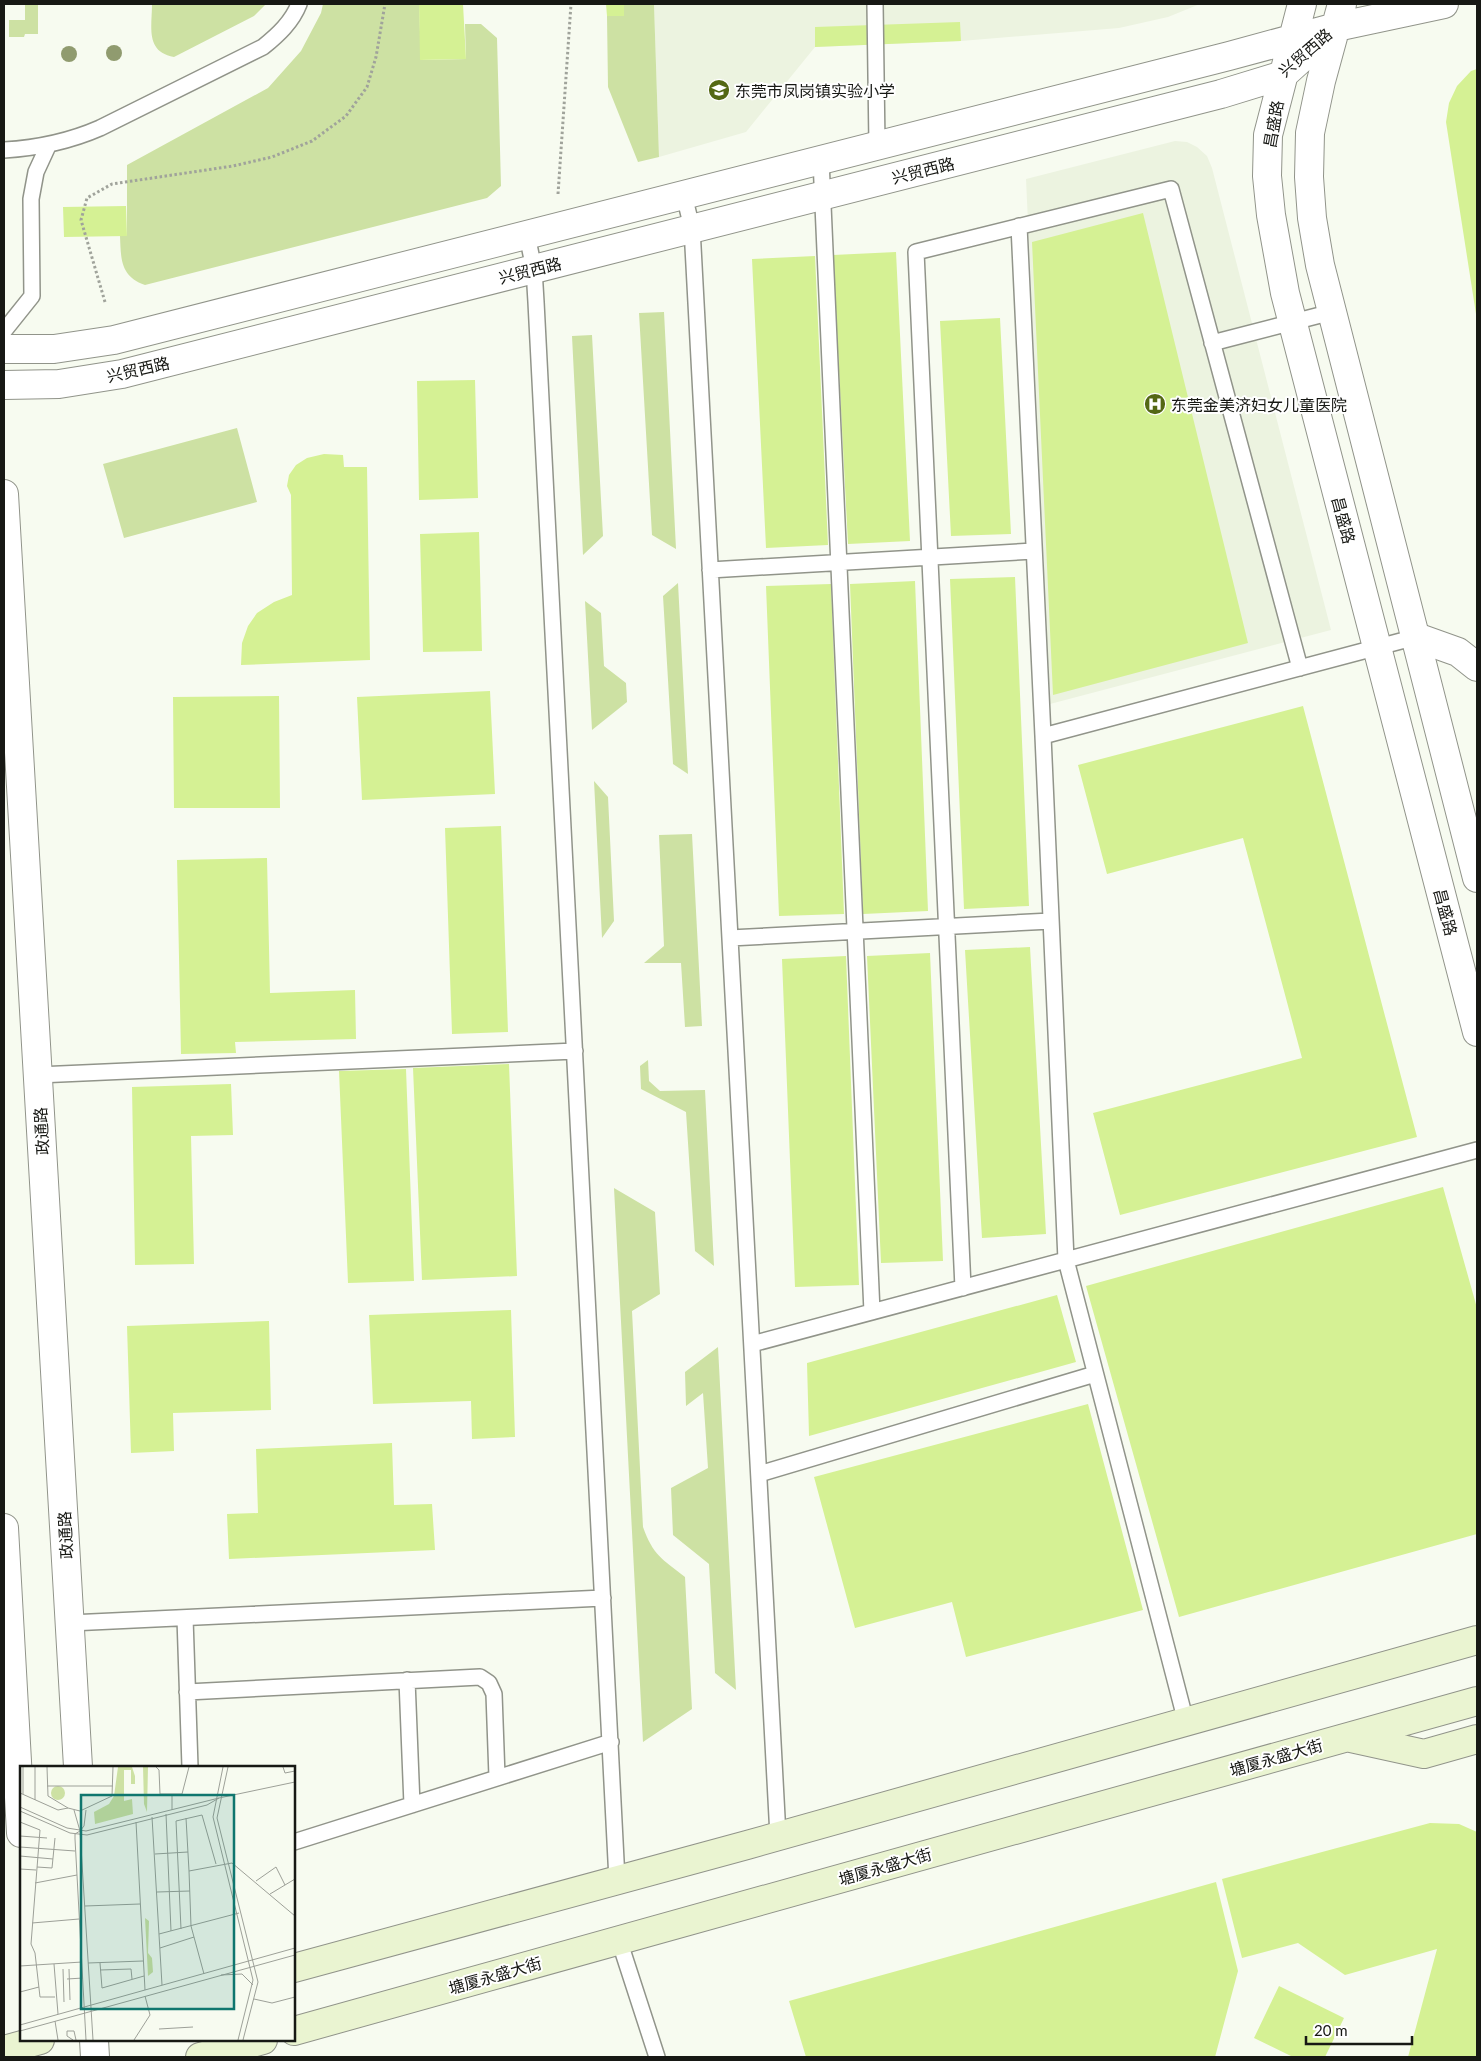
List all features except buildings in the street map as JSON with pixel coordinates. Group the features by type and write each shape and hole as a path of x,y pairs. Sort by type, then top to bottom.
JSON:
{"main road":[{"path":"295,1968 778,1836 1477,1640"},
{"name":"塘厦永盛大街","path":"295,2031 1477,1701"},
{"path":"1348,1737 1424,1754 1477,1739"},
{"path":"200,2057 259,2041"},
{"path":"4,2050 35,2045"}],"street":[{"name":"昌盛路","path":"1302,4 1268,135 1268,176 1271,215 1293,322 1477,1032"},
{"path":"1444,4 1339,15 1310,133 1309,177 1312,218 1320,265 1477,878"},
{"name":"兴贸西路","path":"4,349 54,349 114,340 1293,38 1339,15"},
{"name":"兴贸西路","path":"4,385 59,384 122,374 1221,94 1283,75 1339,15"},
{"name":"政通路","path":"4,494 78,1766"},
{"path":"1416,638 1458,652 1477,667"},
{"path":"4,1528 11,1767 20,1826"},
{"path":"94,2041 95,2057"}],"lane":[{"path":"4,150 48,146 75,139 100,128 262,47 281,32 296,12 299,4"},
{"path":"875,4 878,145"},
{"path":"4,331 32,296 31,199 36,172 48,146"},
{"path":"821,160 872,1312"},
{"path":"963,1288 916,252 1171,189 1300,668"},
{"path":"684,195 692,228 778,1836"},
{"path":"1018,226 1066,1260 1186,1722"},
{"path":"527,235 534,269 611,1742 616,1880"},
{"path":"1212,343 1332,312"},
{"path":"710,570 1034,551"},
{"path":"1042,736 1416,638"},
{"path":"730,938 1051,921"},
{"path":"38,1075 575,1051"},
{"path":"752,1344 1477,1150"},
{"path":"759,1474 1095,1374"},
{"path":"70,1623 603,1598"},
{"path":"185,1618 190,1766"},
{"path":"187,1692 480,1677 488,1683 494,1694 497,1777"},
{"path":"407,1680 412,1805"},
{"path":"295,1842 611,1742"},
{"path":"619,1940 657,2057"}],"path":[{"path":"104,302 81,220 87,198 112,184 233,166 272,156 312,141 346,116 367,87 376,57 384,4"},
{"path":"558,195 571,4"}],"shaded area":[{"name":"东莞市凤岗镇实验小学","path":"654,4 1200,4 1168,17 1119,28 961,41 815,47 746,132 659,157"},
{"name":"东莞金美济妇女儿童医院","path":"1175,141 1187,142 1197,147 1207,156 1212,168 1331,630 1050,704 1026,179"}],"green space":[{"path":"25,4 38,4 38,34 25,34 24,37 9,37 9,20 25,20"},
{"path":"152,4 266,4 254,16 174,57 158,50 154,44 151,30"},
{"path":"323,4 419,4 421,60 466,59 465,24 481,24 497,38 501,186 487,198 145,285 131,277 126,272 122,259 120,236 127,236 127,165 268,88 301,51 321,13"},
{"path":"624,4 654,4 659,157 638,162 608,87 607,16 624,16"},
{"path":"664,312 676,549 652,535 639,313"},
{"path":"592,335 603,536 583,555 572,336"},
{"path":"237,428 257,502 124,538 103,464"},
{"path":"678,583 688,774 673,764 663,596"},
{"path":"585,601 601,613 604,666 626,683 627,702 592,730"},
{"path":"594,781 608,797 614,921 602,938"},
{"path":"692,834 702,1026 685,1027 681,963 644,963 664,946 659,835"},
{"path":"648,1060 649,1081 660,1091 705,1090 714,1266 695,1251 686,1112 641,1089 640,1066"},
{"path":"614,1188 655,1212 660,1294 632,1311 643,1527 659,1556 685,1577 692,1709 643,1742"},
{"path":"718,1347 736,1690 715,1673 709,1564 673,1535 671,1488 708,1468 703,1393 686,1406 685,1372"}],"place":[{"name":"东莞市凤岗镇实验小学","path":"719,90"},
{"name":"东莞金美济妇女儿童医院","path":"1155,404"}]}
